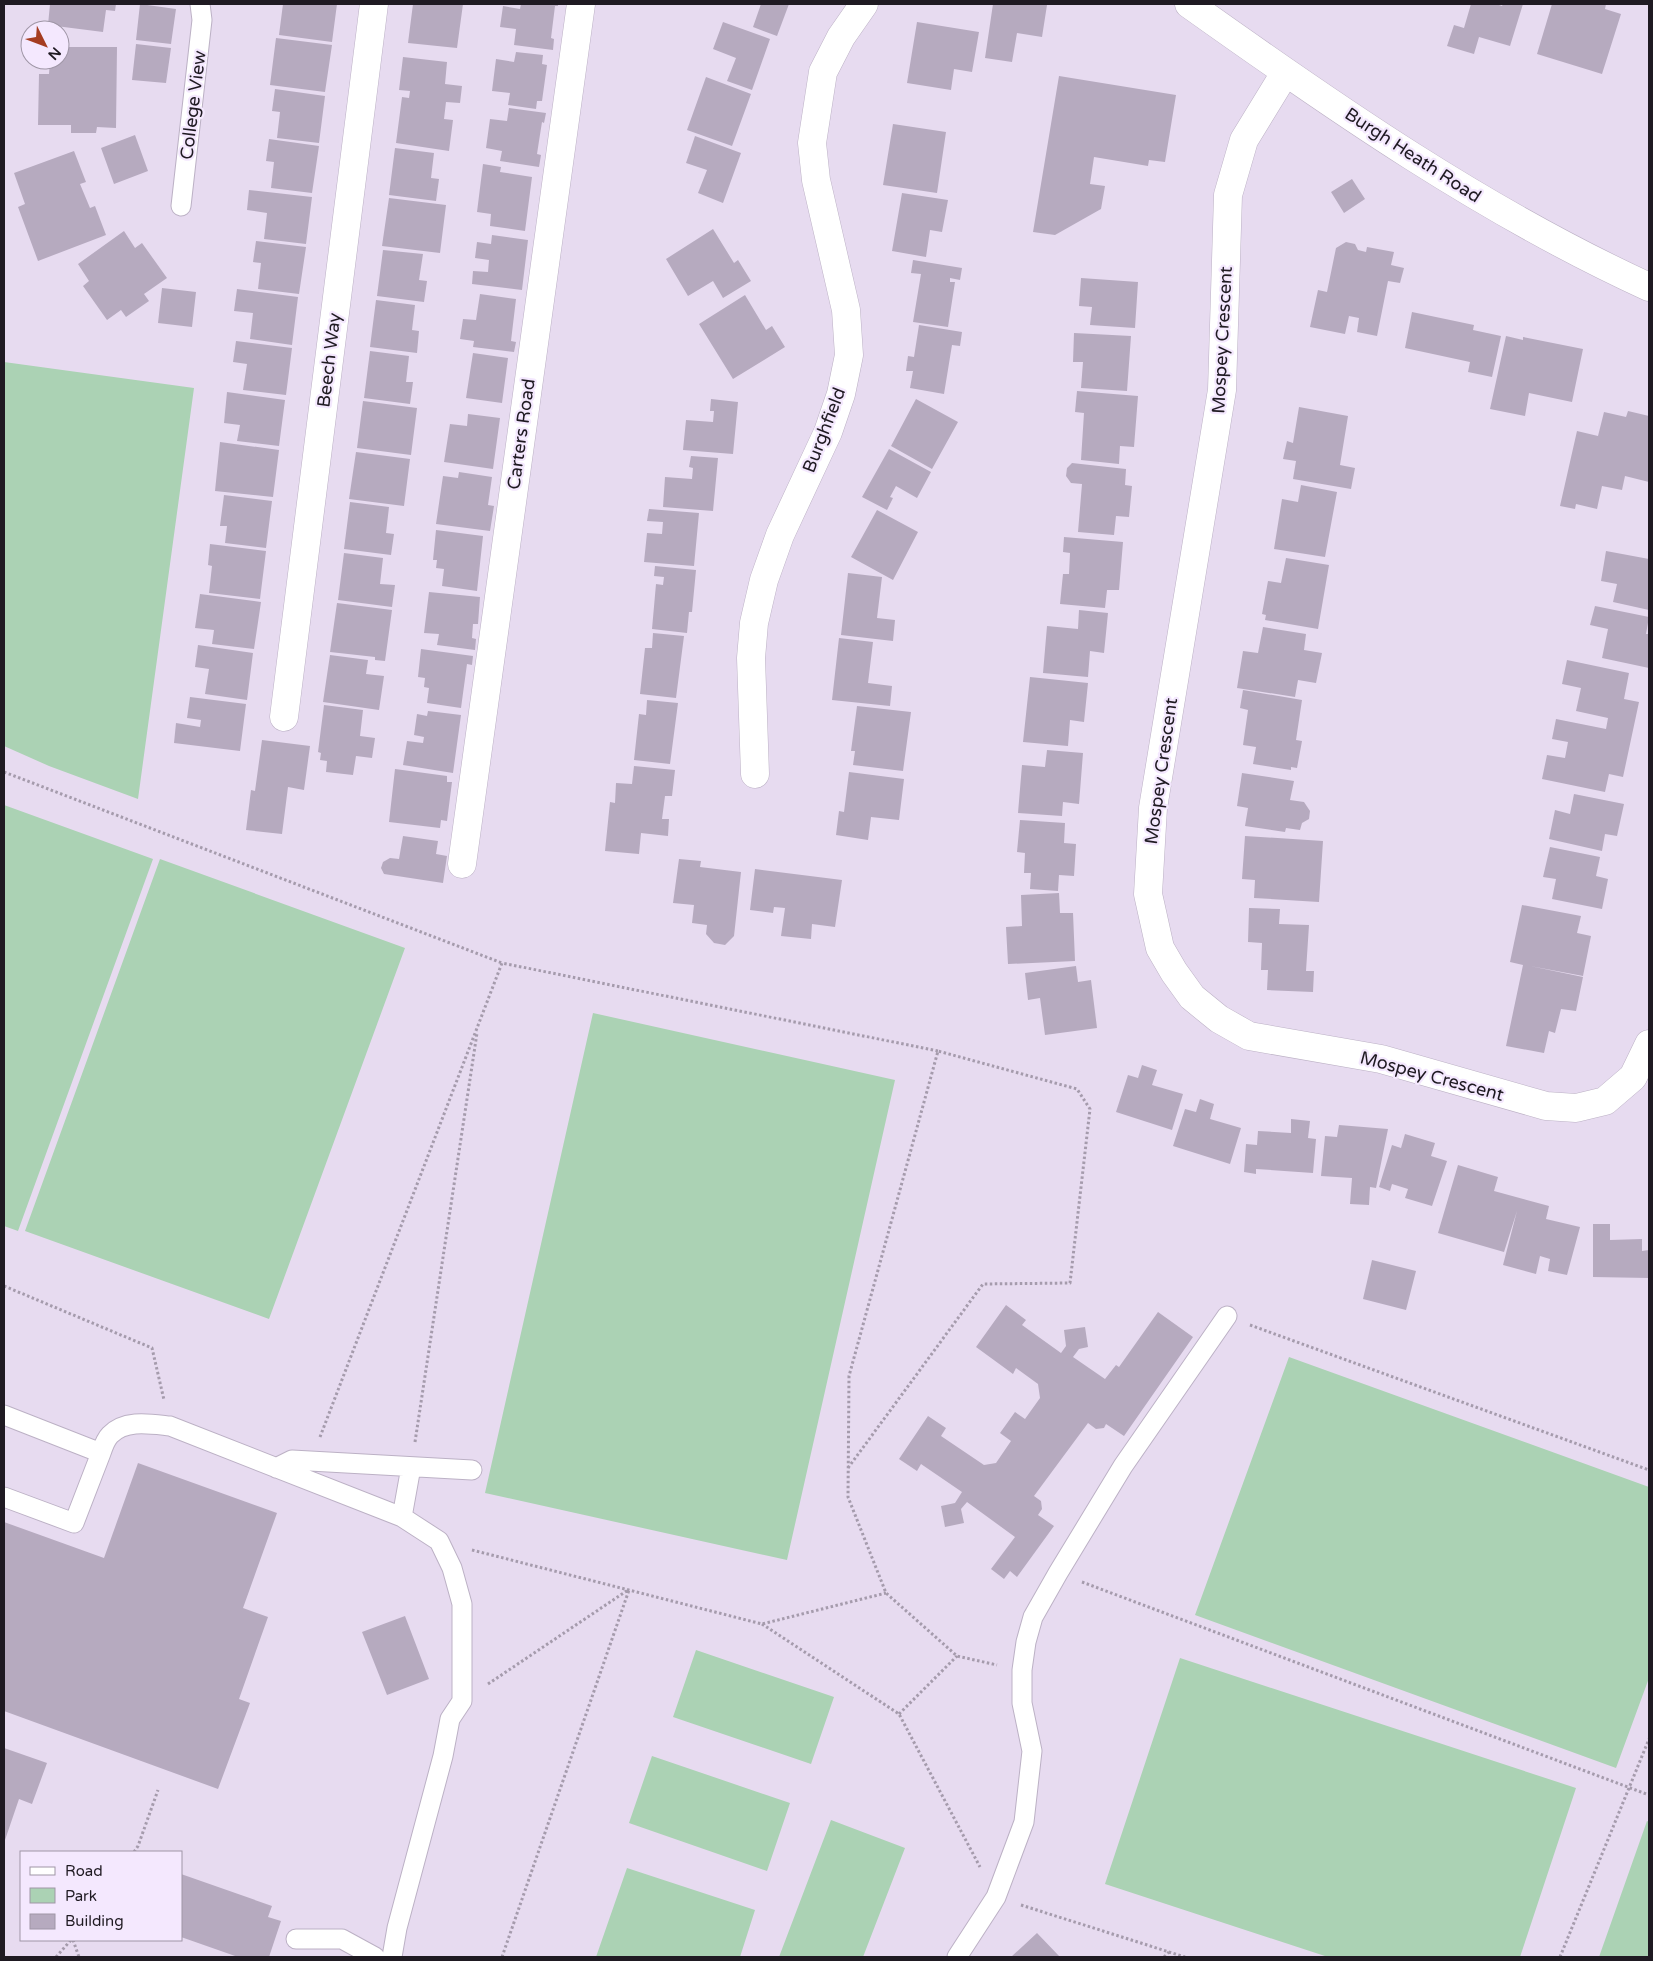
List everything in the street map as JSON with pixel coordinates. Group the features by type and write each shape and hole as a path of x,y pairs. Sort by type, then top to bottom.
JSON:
{"street":[{"name":"Beech Way","path":"284,717 374,4"},
{"name":"Carters Road","path":"462,864 581,4"},
{"name":"Burghfield","path":"755,774 750,658 754,623 764,580 780,535 828,432 841,394 849,355 846,310 816,180 812,142 823,72 841,37 864,4"},
{"name":"Burgh Heath Road","path":"1189,4 1285,73 1468,192 1590,260 1649,287"},
{"name":"Mospey Crescent","path":"1285,73 1244,140 1228,195 1222,390 1153,808 1148,894 1160,948 1174,972 1192,996 1219,1018 1249,1036 1381,1059 1546,1106 1576,1108 1605,1101 1632,1077 1649,1044"}],"lane":[{"name":"College View","path":"181,206 202,20 200,4"},
{"path":"957,1957 996,1897 1024,1822 1032,1752 1022,1703 1022,1670 1026,1642 1033,1617 1123,1466 1227,1316"},
{"path":"4,1416 101,1453"},
{"path":"4,1497 74,1524 101,1453 110,1435 124,1426 141,1423 170,1426 402,1517 439,1541 452,1568 462,1604 462,1701 450,1719 397,1928 392,1957"},
{"path":"276,1468 292,1460 472,1470"},
{"path":"402,1517 411,1467"},
{"path":"296,1938 342,1939 375,1957"}],"path":[{"path":"4,772 502,963 938,1051 1077,1089 1090,1109 1070,1283 983,1284 848,1468"},
{"path":"304,1479 502,963"},
{"path":"411,1467 479,1025"},
{"path":"938,1051 849,1376 848,1497 886,1593 957,1656 1022,1670"},
{"path":"4,1286 152,1348 170,1426"},
{"path":"1227,1316 1649,1470"},
{"path":"439,1541 762,1624 899,1714 996,1897 1185,1957"},
{"path":"1058,1573 1649,1795"},
{"path":"462,1701 629,1590"},
{"path":"502,1957 629,1590"},
{"path":"762,1624 886,1593"},
{"path":"899,1714 957,1656"},
{"path":"1560,1957 1649,1739"},
{"path":"135,1851 158,1790"},
{"path":"56,1957 71,1941"},
{"path":"72,1941 79,1957"},
{"path":"1164,1957 1169,1952"}],"green space":[{"path":"4,362 194,388 138,799 49,766 4,746"},
{"path":"4,805 153,859 18,1231 4,1226"},
{"path":"160,859 405,948 269,1319 25,1231"},
{"path":"593,1013 895,1080 787,1560 485,1493"},
{"path":"1289,1357 1649,1487 1649,1678 1616,1768 1195,1615"},
{"path":"696,1650 834,1697 811,1764 673,1717"},
{"path":"1180,1658 1576,1788 1520,1957 1328,1957 1105,1884"},
{"path":"652,1756 790,1803 767,1871 629,1823"},
{"path":"831,1820 905,1848 863,1957 779,1957"},
{"path":"1647,1821 1649,1822 1649,1957 1599,1957"},
{"path":"627,1868 755,1910 740,1957 596,1957"}],"building":[{"path":"50,4 116,4 115,11 106,10 103,32 70,28 70,20 48,20"},
{"path":"140,4 176,9 171,44 136,40"},
{"path":"283,4 337,4 332,42 279,35"},
{"path":"413,4 463,4 457,48 408,43"},
{"path":"521,4 558,4 558,6 555,6 551,38 554,39 553,50 514,45 516,29 500,27 503,6 520,9"},
{"path":"761,4 789,4 777,36 753,27"},
{"path":"993,4 1047,5 1042,37 1017,33 1012,62 985,58"},
{"path":"1471,4 1496,4 1502,6 1503,4 1523,4 1510,46 1479,37 1474,54 1447,46 1454,25 1464,28"},
{"path":"1552,4 1606,4 1605,9 1621,14 1602,74 1537,54"},
{"path":"723,22 770,39 752,90 727,81 736,58 713,49"},
{"path":"917,22 979,32 972,72 954,69 951,90 907,83"},
{"path":"276,38 332,45 325,92 270,85"},
{"path":"136,44 171,48 166,83 132,80"},
{"path":"70,47 117,47 116,128 97,127 96,133 71,133 71,125 38,125 39,74 49,74 49,70 70,70"},
{"path":"516,52 543,55 542,64 547,65 542,101 537,101 536,109 508,105 510,93 492,91 496,59 514,62"},
{"path":"403,57 447,62 445,84 462,86 460,103 446,102 444,119 453,120 449,151 396,143 402,97 409,98 410,91 399,90"},
{"path":"1059,76 1176,95 1165,162 1149,160 1148,166 1094,157 1090,184 1105,186 1101,209 1055,235 1033,232"},
{"path":"706,77 751,94 732,146 687,130"},
{"path":"275,89 325,96 319,143 277,138 280,112 272,111"},
{"path":"509,108 546,113 544,123 542,122 537,154 541,155 539,167 500,161 502,151 486,148 490,119 507,121"},
{"path":"893,124 946,132 937,193 883,185"},
{"path":"135,135 148,171 114,184 101,148"},
{"path":"695,136 741,153 723,203 698,193 707,170 686,163"},
{"path":"269,139 319,146 312,193 271,188 274,162 266,161"},
{"path":"395,148 434,153 431,178 439,179 436,201 389,195"},
{"path":"74,151 86,182 80,184 90,208 95,206 106,235 38,261 18,207 25,204 14,173"},
{"path":"483,164 501,167 500,172 532,177 525,231 490,226 491,214 477,212"},
{"path":"1352,179 1365,199 1344,213 1331,192"},
{"path":"249,190 312,197 306,244 264,239 267,213 247,210"},
{"path":"902,193 948,200 942,232 930,230 926,257 892,251"},
{"path":"389,198 446,205 440,253 382,246"},
{"path":"713,229 734,263 738,260 751,281 723,298 713,281 688,296 666,259"},
{"path":"124,231 135,248 142,243 167,278 144,294 149,301 126,317 121,310 107,320 83,286 89,281 78,264"},
{"path":"492,235 528,240 522,290 472,284 473,271 488,272 489,260 475,258 477,242 491,244"},
{"path":"256,241 306,247 299,294 258,289 261,263 253,262"},
{"path":"1346,242 1355,244 1358,250 1366,252 1367,247 1394,252 1391,265 1404,268 1400,283 1388,281 1377,336 1357,332 1359,318 1349,316 1345,334 1310,327 1318,290 1327,292 1336,248"},
{"path":"383,250 423,254 419,280 427,281 424,302 377,296"},
{"path":"913,260 962,268 960,280 950,278 950,282 955,282 948,327 913,322 921,274 911,273"},
{"path":"1081,278 1138,282 1135,328 1090,325 1092,307 1079,306"},
{"path":"162,288 196,292 192,327 158,323"},
{"path":"237,289 298,297 292,345 250,339 253,313 234,311"},
{"path":"480,294 516,299 511,341 516,342 514,352 473,347 474,341 460,339 463,319 476,320"},
{"path":"745,295 766,330 772,326 785,347 733,379 699,324"},
{"path":"376,300 415,305 412,330 419,331 417,353 370,347"},
{"path":"1412,312 1474,325 1473,330 1501,336 1492,377 1468,372 1470,362 1405,348"},
{"path":"919,325 962,332 960,346 952,345 944,394 910,388 913,371 906,371 908,356 914,357"},
{"path":"1074,333 1131,336 1127,391 1081,388 1083,362 1073,362"},
{"path":"1506,336 1523,340 1523,337 1583,349 1572,402 1529,393 1525,416 1490,409"},
{"path":"236,341 292,348 286,395 243,390 247,364 233,362"},
{"path":"370,351 409,356 406,382 413,382 410,404 364,398"},
{"path":"473,353 508,358 502,403 466,398"},
{"path":"1077,391 1138,396 1134,447 1120,446 1119,464 1081,460 1084,413 1075,412"},
{"path":"227,392 285,400 279,446 237,441 240,425 224,423"},
{"path":"711,399 738,402 733,454 683,450 686,420 713,422 714,411 710,411"},
{"path":"916,399 958,422 932,469 891,446"},
{"path":"363,401 417,408 411,455 357,448"},
{"path":"1299,407 1348,416 1340,465 1355,468 1351,489 1293,479 1296,461 1283,459 1287,441 1293,443"},
{"path":"1628,411 1649,416 1649,482 1625,476 1622,490 1602,486 1597,509 1576,504 1575,509 1560,506 1577,431 1598,436 1604,412 1626,417"},
{"path":"468,414 500,418 493,469 444,462 450,424 467,426"},
{"path":"220,442 279,450 273,497 215,491"},
{"path":"889,449 931,472 917,498 896,486 890,497 893,498 887,510 862,497"},
{"path":"356,452 410,459 404,506 349,499"},
{"path":"691,456 718,458 713,511 663,507 665,477 692,479 693,468 689,467"},
{"path":"1072,463 1126,469 1125,485 1132,486 1129,517 1116,516 1114,535 1078,532 1082,484 1071,483 1066,476 1067,468"},
{"path":"459,472 492,477 488,505 494,506 490,531 436,524 443,476 458,478"},
{"path":"1301,485 1337,492 1325,557 1274,549 1282,499 1298,502"},
{"path":"224,495 272,501 266,548 225,543 227,526 220,526"},
{"path":"350,502 389,507 386,533 394,534 391,555 344,549"},
{"path":"649,509 699,513 694,566 644,562 647,533 662,534 663,522 647,521"},
{"path":"877,510 918,532 893,580 851,557"},
{"path":"436,530 483,536 477,591 442,586 444,569 436,568 437,560 433,560"},
{"path":"1064,537 1123,542 1119,590 1107,590 1105,608 1060,604 1063,574 1069,574 1070,553 1063,552"},
{"path":"210,544 266,551 260,599 209,593 212,566 208,565"},
{"path":"1606,551 1649,559 1649,610 1613,602 1617,584 1601,581"},
{"path":"344,553 383,558 380,584 395,585 392,607 338,600"},
{"path":"1286,558 1329,565 1318,629 1265,620 1266,615 1262,614 1268,581 1281,583"},
{"path":"655,566 696,570 692,612 689,612 687,633 652,629 656,584 663,585 664,577 654,576"},
{"path":"848,573 882,577 877,618 895,620 893,641 841,635"},
{"path":"429,592 480,597 478,624 473,624 472,638 476,639 475,650 437,645 439,634 424,633"},
{"path":"200,594 261,602 254,649 212,644 214,630 195,628"},
{"path":"337,603 392,610 385,661 375,660 375,657 330,652"},
{"path":"1595,606 1649,617 1646,634 1649,634 1649,668 1602,658 1608,629 1590,625"},
{"path":"1079,610 1108,613 1104,653 1090,651 1088,677 1043,673 1047,626 1078,629"},
{"path":"1263,627 1306,634 1304,650 1322,653 1316,683 1298,680 1295,697 1237,688 1243,651 1258,653"},
{"path":"653,633 684,636 676,698 640,694 645,648 652,648"},
{"path":"839,638 873,642 868,683 892,686 890,706 832,700"},
{"path":"198,645 253,653 247,700 205,694 209,669 195,667"},
{"path":"421,649 473,656 472,665 467,664 461,708 427,703 429,688 424,687 425,678 418,677"},
{"path":"330,655 368,660 366,674 384,676 379,710 323,702"},
{"path":"1567,660 1629,673 1624,699 1639,702 1623,777 1609,774 1605,792 1542,779 1547,755 1565,758 1568,742 1552,739 1556,719 1606,729 1608,718 1576,711 1581,688 1562,684"},
{"path":"1030,677 1088,683 1084,722 1070,720 1068,746 1023,742"},
{"path":"1243,690 1302,700 1296,740 1302,741 1297,768 1291,767 1291,770 1253,764 1256,747 1243,745 1248,710 1240,708"},
{"path":"190,697 246,704 240,751 174,743 176,723 200,727 201,720 187,718"},
{"path":"647,700 678,703 670,764 634,760 639,714 646,715"},
{"path":"324,705 363,710 360,736 375,738 372,758 356,756 353,775 326,772 327,761 320,760 321,753 318,752"},
{"path":"857,706 911,712 903,771 853,765 855,751 851,751"},
{"path":"428,711 461,715 453,773 403,765 407,741 423,743 424,737 414,735 417,714 427,716"},
{"path":"262,740 310,746 304,790 288,787 282,834 246,830 251,790 255,791"},
{"path":"1047,750 1083,753 1079,804 1063,802 1062,816 1018,813 1022,765 1045,767"},
{"path":"634,766 675,770 672,796 665,796 662,819 669,819 668,836 641,833 639,854 605,851 610,802 615,803 616,783 632,784"},
{"path":"395,769 447,776 447,782 452,782 447,821 441,820 440,828 389,822"},
{"path":"849,772 904,779 899,820 871,817 868,840 836,835 839,811 844,812"},
{"path":"1242,773 1294,781 1290,800 1304,802 1310,811 1309,819 1302,823 1300,830 1286,828 1285,832 1245,826 1248,808 1237,806"},
{"path":"1574,794 1624,804 1617,836 1605,834 1602,851 1549,839 1555,810 1570,814"},
{"path":"1020,820 1065,823 1064,843 1076,844 1074,876 1059,875 1058,891 1030,889 1031,873 1024,873 1025,853 1017,852"},
{"path":"403,836 438,841 436,854 447,856 443,883 384,874 381,868 383,862 390,858 399,859"},
{"path":"1245,836 1323,841 1319,902 1254,898 1255,880 1242,879"},
{"path":"1550,847 1600,857 1596,876 1608,879 1602,909 1552,899 1556,879 1543,877"},
{"path":"679,859 701,861 700,867 741,872 734,936 725,945 714,943 706,934 707,925 692,923 694,905 673,903"},
{"path":"755,869 842,880 835,927 812,924 811,939 781,936 785,908 774,907 773,913 750,910"},
{"path":"1059,893 1060,913 1073,913 1075,961 1008,964 1006,927 1022,926 1021,895"},
{"path":"1522,905 1581,916 1577,933 1591,936 1583,976 1530,966 1583,977 1576,1011 1561,1009 1555,1033 1549,1031 1544,1053 1506,1046 1523,965 1510,962"},
{"path":"1249,908 1280,909 1279,924 1309,925 1306,971 1314,971 1313,992 1267,990 1268,970 1261,970 1262,943 1248,942"},
{"path":"1076,966 1078,982 1091,980 1097,1028 1045,1035 1040,998 1028,1000 1025,973"},
{"path":"1142,1065 1157,1070 1152,1085 1183,1094 1172,1130 1116,1112 1128,1075 1138,1078"},
{"path":"1200,1099 1214,1104 1210,1119 1241,1128 1230,1164 1173,1146 1185,1109 1196,1112"},
{"path":"1291,1119 1310,1121 1308,1138 1316,1139 1313,1173 1256,1169 1256,1174 1244,1172 1246,1144 1257,1145 1258,1131 1291,1133"},
{"path":"1339,1125 1388,1129 1376,1188 1370,1187 1369,1205 1350,1204 1352,1178 1321,1176 1325,1136 1337,1137"},
{"path":"1405,1134 1435,1143 1431,1156 1447,1161 1432,1206 1405,1198 1408,1189 1392,1184 1390,1191 1379,1187 1392,1145 1401,1148"},
{"path":"1458,1165 1498,1177 1494,1191 1549,1206 1546,1219 1580,1227 1567,1275 1548,1271 1550,1259 1540,1256 1536,1274 1503,1265 1517,1211 1504,1252 1438,1233"},
{"path":"1593,1224 1610,1224 1610,1240 1642,1239 1642,1251 1649,1250 1649,1278 1593,1277"},
{"path":"1372,1260 1416,1271 1406,1310 1363,1299"},
{"path":"1006,1305 1026,1320 1022,1325 1061,1353 1066,1346 1064,1330 1085,1327 1088,1347 1079,1349 1073,1357 1105,1379 1116,1365 1119,1367 1158,1312 1193,1337 1124,1436 1106,1424 1104,1428 1096,1429 1088,1423 1034,1496 1041,1501 1042,1509 1038,1515 1054,1526 1017,1577 1010,1571 1004,1579 991,1569 1015,1537 967,1502 961,1509 964,1523 945,1527 941,1506 955,1503 962,1492 921,1464 917,1471 899,1459 928,1416 946,1428 941,1436 984,1465 996,1463 1011,1441 1000,1433 1015,1412 1025,1419 1040,1398 1038,1384 1016,1368 1013,1374 976,1347"},
{"path":"138,1463 277,1513 243,1608 268,1617 239,1699 250,1703 218,1789 4,1711 4,1522 104,1558"},
{"path":"405,1616 429,1679 387,1695 362,1632"},
{"path":"4,1748 47,1763 32,1804 19,1799 4,1843"},
{"path":"182,1874 272,1906 268,1917 281,1921 269,1957 238,1957 182,1937"},
{"path":"1037,1933 1060,1957 1011,1957"}]}
